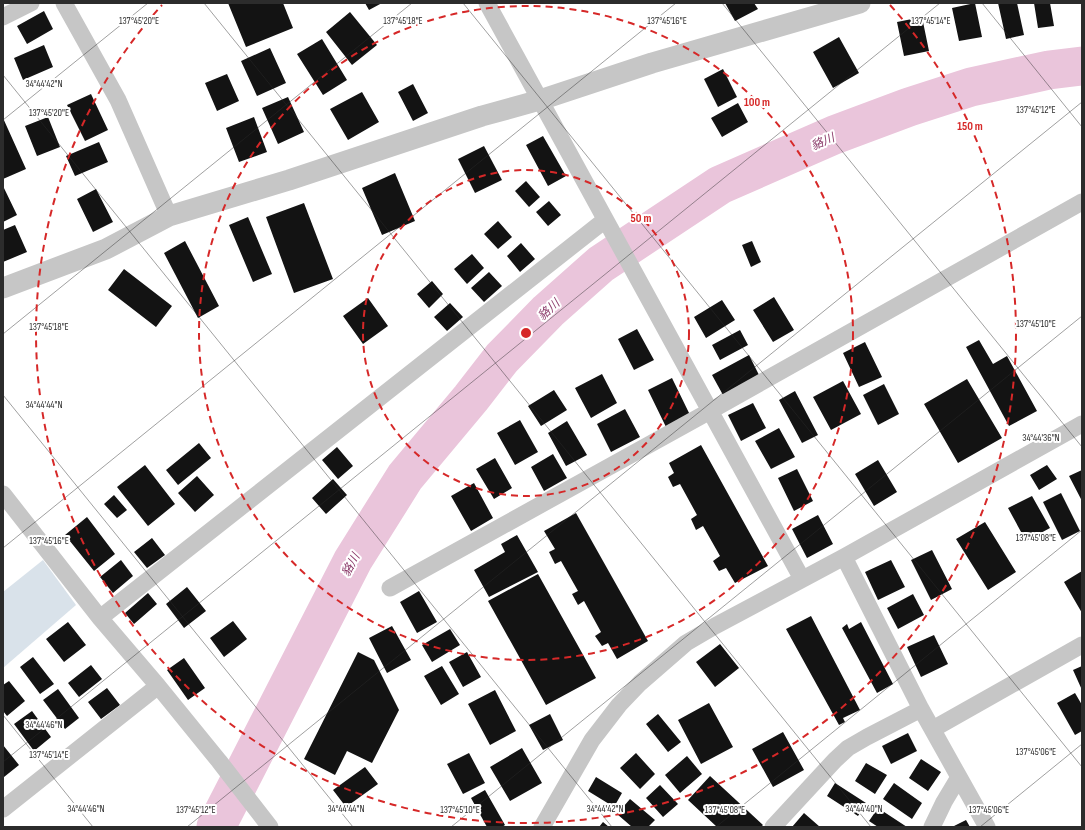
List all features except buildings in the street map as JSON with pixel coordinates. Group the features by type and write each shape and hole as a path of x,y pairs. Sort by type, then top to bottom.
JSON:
{"street":[{"path":"3,17 31,3"},
{"path":"64,3 118,100 169,216"},
{"path":"487,3 802,580"},
{"path":"3,288 106,249 169,216 289,180 482,116 540,100 652,63 860,3"},
{"path":"390,588 710,411 1082,202"},
{"path":"100,618 608,225"},
{"path":"542,827 592,740 640,683 686,643 844,557 1082,424"},
{"path":"3,494 100,618 158,686 270,827"},
{"path":"844,557 921,709 987,827"},
{"path":"933,729 1082,645"},
{"path":"3,809 158,686"},
{"path":"773,827 848,748 921,709"},
{"path":"932,827 959,776"}],"shaded area":[{"path":"43,560 76,605 3,668 3,592"}],"waterway":[{"name":"貉川","path":"216,827 353,560 405,477 471,398 502,358 548,311 601,264 720,185 834,135 909,107 971,87 1049,70 1082,66"}]}
